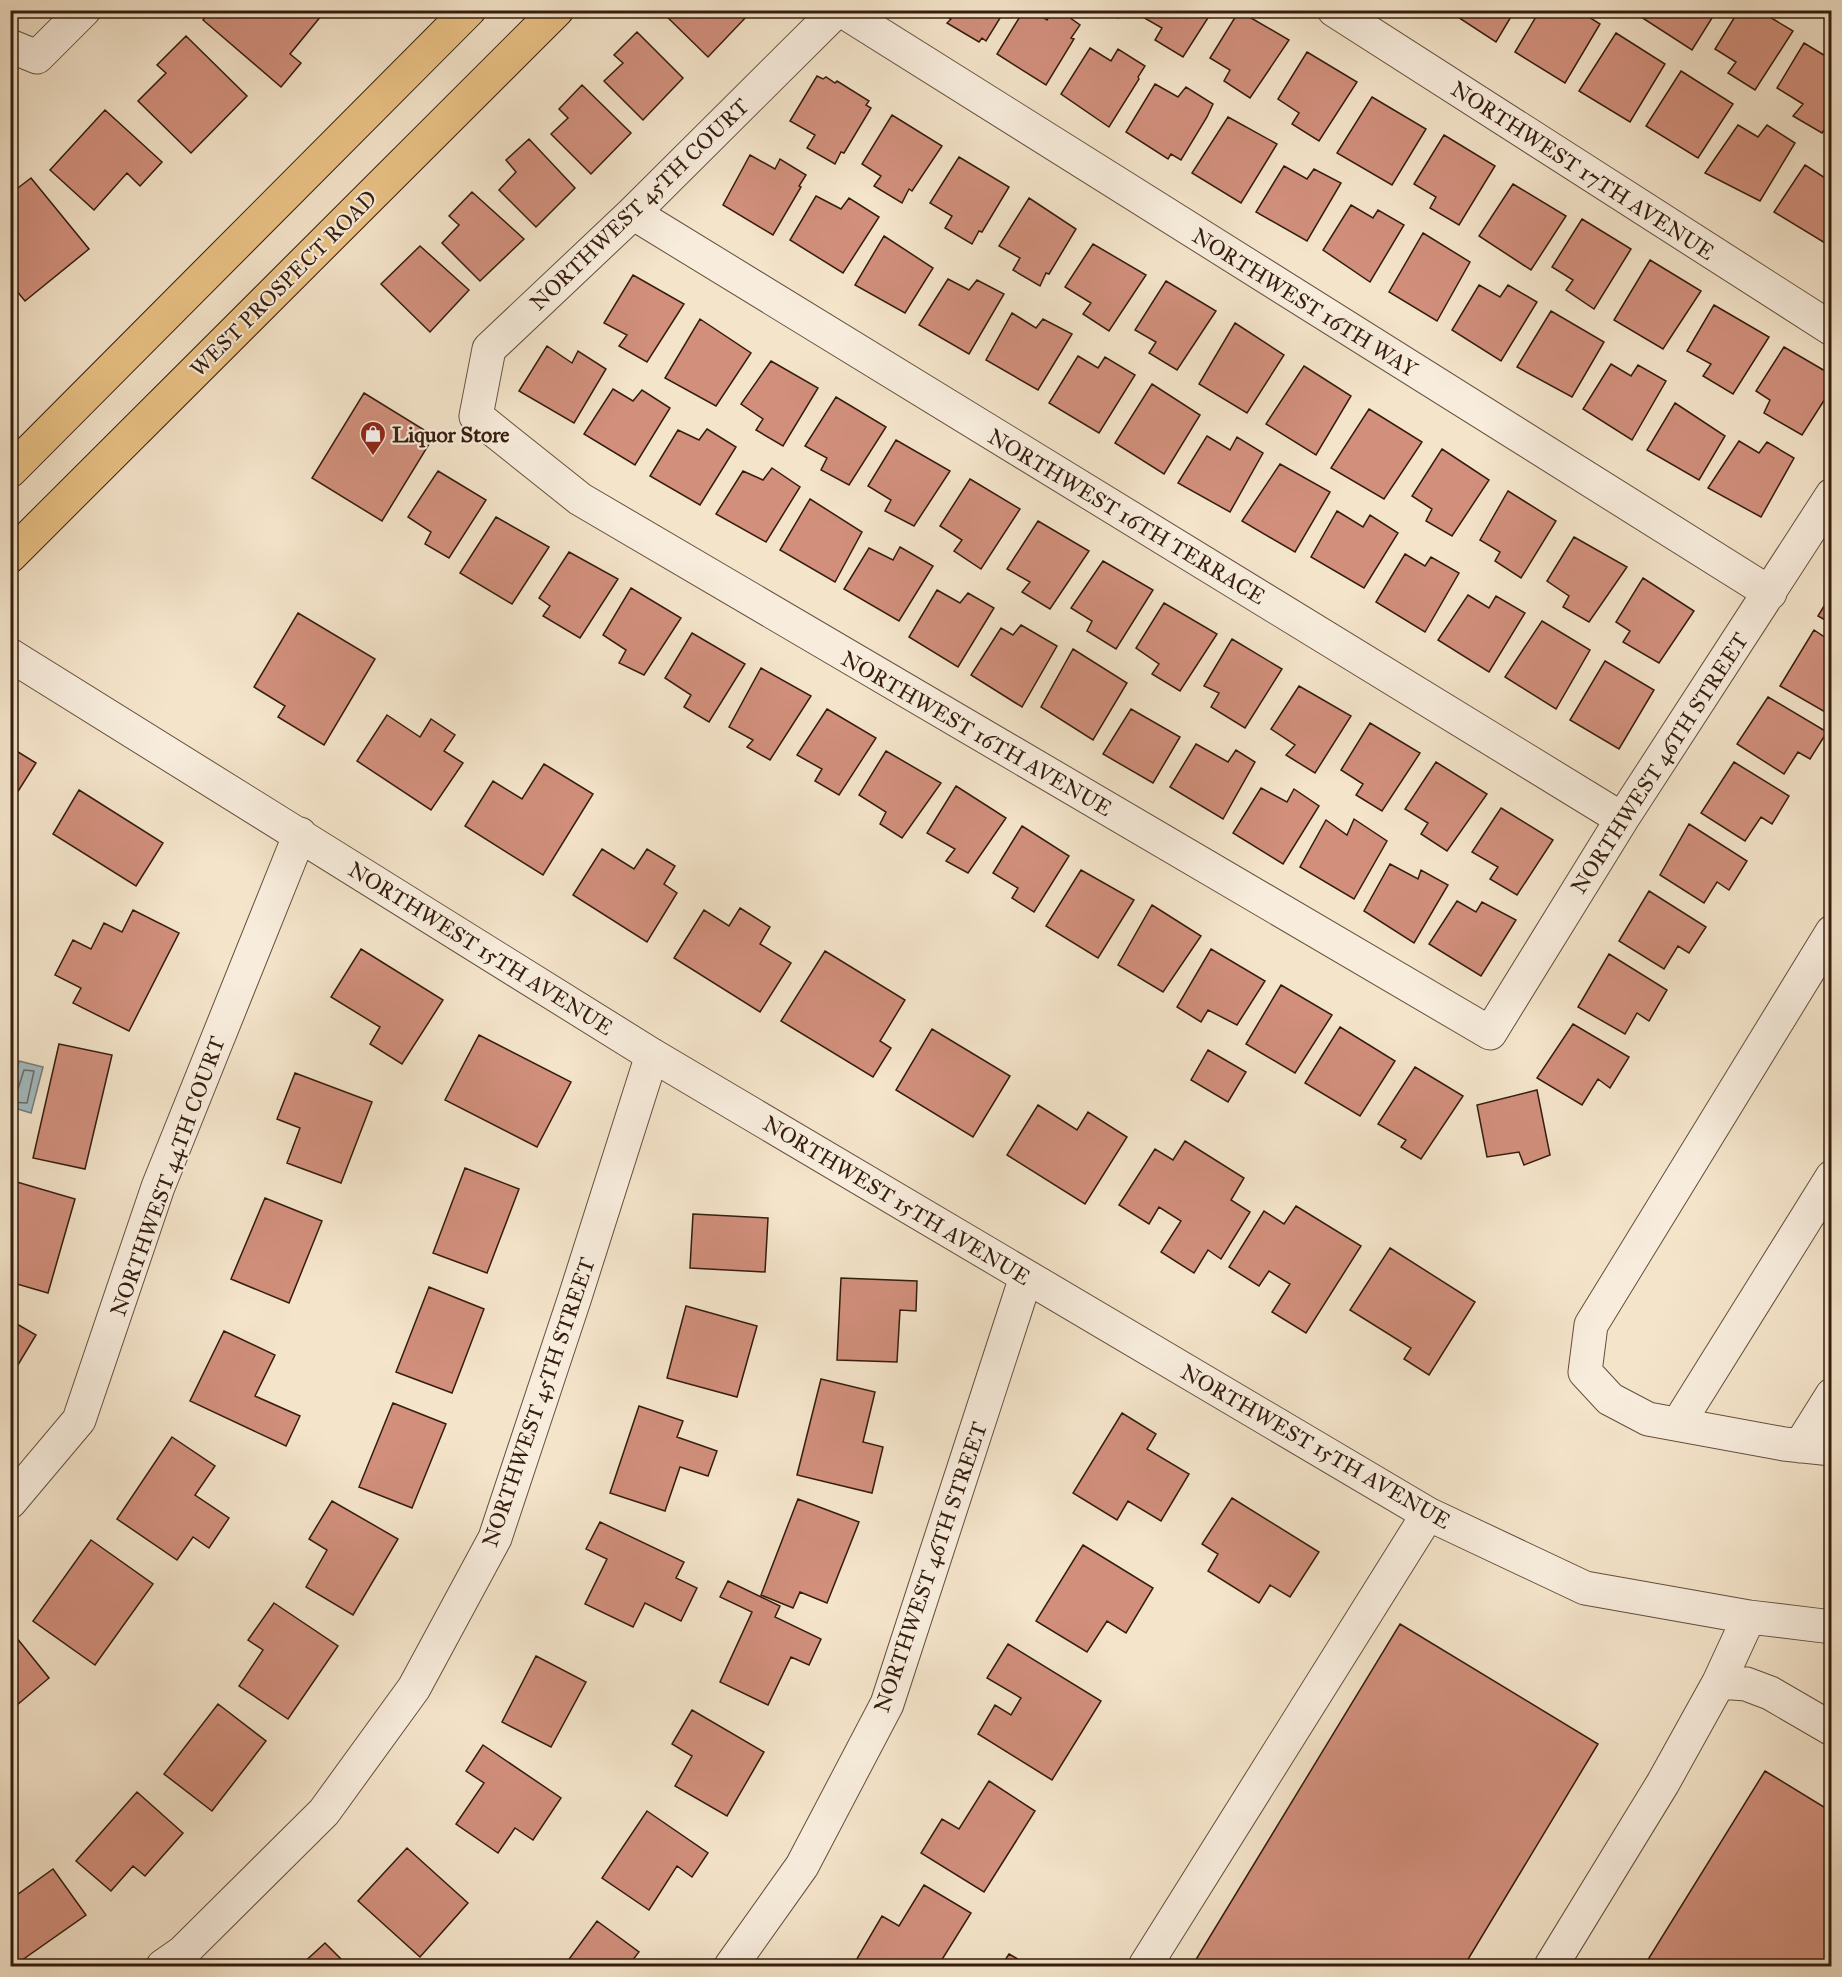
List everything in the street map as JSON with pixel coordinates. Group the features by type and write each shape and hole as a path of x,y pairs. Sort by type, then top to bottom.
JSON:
{"main road":[{"path":"10,471 469,10"},
{"name":"WEST PROSPECT ROAD","path":"10,556 557,10"}],"street":[{"path":"24,51 84,10"},
{"name":"NORTHWEST 45TH COURT","path":"476,416 489,349 633,213 839,10"},
{"name":"NORTHWEST 16TH WAY","path":"839,10 1770,592"},
{"name":"NORTHWEST 17TH AVENUE","path":"1334,10 1832,329"},
{"name":"NORTHWEST 16TH TERRACE","path":"633,213 1622,819"},
{"name":"NORTHWEST 16TH AVENUE","path":"476,416 580,500 1490,1033"},
{"name":"NORTHWEST 46TH STREET","path":"1490,1033 1622,819 1832,495"},
{"name":"NORTHWEST 15TH AVENUE","path":"10,655 652,1055 1428,1514 1585,1588 1749,1617 1832,1627"},
{"name":"NORTHWEST 44TH COURT","path":"10,1502 79,1420 158,1187 300,834"},
{"path":"1832,932 1591,1325 1585,1372 1610,1399 1648,1419 1816,1448 1832,1395"},
{"name":"NORTHWEST 45TH STREET","path":"163,1966 183,1952 324,1812 414,1688 495,1538 652,1055"},
{"path":"1678,1424 1832,1177"},
{"name":"NORTHWEST 46TH STREET","path":"731,1966 802,1866 887,1704 1026,1277"},
{"path":"1145,1966 1428,1514"},
{"path":"1551,1966 1663,1783 1719,1682 1749,1617"},
{"path":"1719,1682 1746,1684 1770,1693 1832,1729"}],"water":[{"path":"19,1061 43,1067 31,1113 11,1107"}],"building":[{"path":"211,10 326,10 290,54 301,63 281,87 203,20"},
{"path":"660,10 744,10 748,15 708,57"},
{"path":"936,10 1005,10 986,41 982,38 979,42 947,23 951,19"},
{"path":"1024,10 1032,10 1047,20 1053,10 1059,10 1080,25 1046,85 997,54"},
{"path":"1104,10 1122,10 1118,18"},
{"path":"1145,10 1213,10 1183,57 1155,40 1162,28 1141,16"},
{"path":"1447,10 1515,10 1496,42"},
{"path":"1540,10 1578,10 1600,24 1565,83 1515,52"},
{"path":"1645,10 1717,10 1692,50 1641,17"},
{"path":"1739,10 1758,10 1793,31 1755,90 1728,73 1736,62 1715,49"},
{"path":"1239,11 1289,40 1250,98 1224,81 1230,70 1210,58"},
{"path":"637,32 683,78 643,120 604,81 623,63 614,55"},
{"path":"1616,33 1665,64 1630,122 1579,91"},
{"path":"186,36 247,96 191,153 138,101 166,73 157,65"},
{"path":"1804,43 1832,60 1832,119 1822,133 1793,116 1803,104 1777,88"},
{"path":"1090,48 1111,61 1118,49 1145,66 1109,127 1061,94"},
{"path":"1307,52 1357,82 1319,141 1292,124 1299,113 1278,99"},
{"path":"1681,71 1733,104 1698,158 1646,126"},
{"path":"817,76 823,79 826,77 835,83 837,81 869,101 866,105 871,108 835,164 807,148 815,135 790,121"},
{"path":"1155,84 1178,97 1186,87 1213,104 1181,160 1171,154 1168,159 1126,132"},
{"path":"582,85 631,133 591,174 551,134 568,118 559,109"},
{"path":"1372,97 1426,129 1392,185 1337,153"},
{"path":"105,110 162,162 140,186 127,173 94,210 50,170"},
{"path":"892,115 942,146 912,191 909,189 902,203 874,186 881,176 862,164"},
{"path":"1228,117 1277,144 1241,203 1192,173"},
{"path":"1738,125 1758,137 1767,125 1795,143 1760,201 1705,173"},
{"path":"1444,135 1495,166 1459,225 1430,208 1436,197 1414,184"},
{"path":"529,139 575,188 536,227 499,190 516,172 506,160"},
{"path":"750,155 775,169 780,159 806,175 773,235 723,205"},
{"path":"959,157 1009,187 982,232 979,231 972,244 945,228 952,216 930,203"},
{"path":"1805,165 1825,178 1832,167 1832,231 1825,243 1774,212"},
{"path":"1284,166 1307,179 1314,169 1341,183 1307,241 1256,212"},
{"path":"31,178 89,249 25,301 10,283 10,194"},
{"path":"1513,184 1566,216 1531,270 1479,236"},
{"path":"472,192 524,239 480,281 442,243 459,225 449,216"},
{"path":"816,196 841,209 849,198 879,217 843,273 790,240"},
{"path":"1029,198 1076,229 1049,274 1046,273 1040,286 1013,270 1020,258 999,246"},
{"path":"1351,205 1373,218 1378,210 1404,225 1370,282 1323,250"},
{"path":"1582,219 1631,249 1594,309 1566,290 1573,280 1552,267"},
{"path":"1423,233 1470,262 1437,321 1389,292"},
{"path":"884,236 933,268 905,313 855,285"},
{"path":"1093,244 1146,275 1109,331 1083,314 1091,303 1065,287"},
{"path":"420,246 469,290 430,332 381,284"},
{"path":"1650,260 1701,291 1663,349 1614,320"},
{"path":"633,275 684,304 647,362 619,346 627,335 604,323"},
{"path":"948,279 969,290 977,280 1004,294 969,354 919,325"},
{"path":"1166,281 1216,311 1177,370 1149,353 1156,342 1135,330"},
{"path":"1479,285 1500,297 1508,285 1537,302 1501,361 1452,330"},
{"path":"1714,305 1769,337 1733,394 1703,376 1711,364 1687,351"},
{"path":"1551,311 1604,342 1572,397 1517,367"},
{"path":"1012,313 1036,328 1043,319 1072,334 1038,390 986,360"},
{"path":"700,319 751,353 716,406 665,378"},
{"path":"1235,323 1284,355 1247,413 1199,384"},
{"path":"547,346 572,363 578,351 606,369 574,423 519,391"},
{"path":"1784,347 1832,375 1832,388 1802,435 1764,413 1770,400 1756,391"},
{"path":"1078,356 1098,368 1105,357 1135,375 1099,433 1049,403"},
{"path":"771,361 818,388 783,446 756,430 763,419 741,404"},
{"path":"1611,364 1631,376 1638,365 1666,381 1632,440 1583,409"},
{"path":"1304,366 1351,396 1316,455 1266,424"},
{"path":"1152,384 1200,415 1164,474 1115,443"},
{"path":"613,389 633,401 642,390 670,408 635,465 584,434"},
{"name":"Liquor Store","path":"364,393 434,436 382,521 312,478"},
{"path":"836,397 886,427 849,485 821,470 827,458 805,446"},
{"path":"1675,403 1725,436 1699,480 1647,450"},
{"path":"1369,409 1422,442 1384,499 1331,468"},
{"path":"707,429 736,447 700,505 650,476 678,430 699,440"},
{"path":"1207,436 1230,450 1237,437 1263,453 1230,512 1178,483"},
{"path":"896,440 950,471 914,526 885,511 891,500 868,486"},
{"path":"1739,441 1759,453 1767,442 1794,458 1761,517 1708,488"},
{"path":"1442,449 1489,480 1452,536 1426,521 1432,509 1412,496"},
{"path":"1280,464 1330,492 1295,552 1242,521"},
{"path":"772,468 800,487 766,542 716,514 743,471 763,480"},
{"path":"438,471 486,500 449,558 425,544 431,532 408,517"},
{"path":"970,479 1020,509 981,569 954,551 962,540 940,526"},
{"path":"1508,491 1556,521 1521,578 1495,561 1500,552 1480,540"},
{"path":"810,499 862,532 835,582 780,550"},
{"path":"1337,511 1363,527 1370,515 1398,533 1364,588 1311,557"},
{"path":"496,517 549,547 512,604 460,573"},
{"path":"1038,521 1089,551 1050,609 1022,592 1030,582 1007,569"},
{"path":"1574,537 1627,567 1589,622 1563,607 1569,596 1547,581"},
{"path":"900,547 933,566 899,621 844,589 869,548 893,560"},
{"path":"569,552 618,579 580,638 543,616 550,606 539,598"},
{"path":"1405,554 1425,566 1431,557 1459,573 1425,632 1376,602"},
{"path":"1103,561 1153,590 1116,649 1087,631 1092,621 1071,608"},
{"path":"1643,578 1694,611 1659,663 1623,642 1630,631 1616,622"},
{"path":"631,588 681,618 644,675 619,663 626,650 603,635"},
{"path":"937,590 960,603 968,593 994,608 958,667 909,637"},
{"path":"1832,593 1832,624 1818,616"},
{"path":"1468,595 1489,608 1496,596 1525,613 1489,672 1438,640"},
{"path":"1164,603 1217,634 1180,691 1152,674 1159,664 1136,648"},
{"path":"298,613 375,659 324,745 278,717 285,706 254,687"},
{"path":"1542,621 1590,650 1556,709 1505,677"},
{"path":"1021,625 1057,646 1022,707 971,675 1001,628 1013,635"},
{"path":"1814,630 1832,642 1832,716 1780,686"},
{"path":"692,633 745,664 709,722 684,707 691,695 665,678"},
{"path":"1232,639 1282,669 1245,728 1211,707 1219,693 1204,686"},
{"path":"1073,649 1127,683 1093,740 1041,707"},
{"path":"1605,661 1654,690 1619,749 1570,720"},
{"path":"761,668 811,696 770,760 747,747 753,740 729,727"},
{"path":"1299,686 1351,716 1315,773 1286,755 1295,745 1271,729"},
{"path":"1768,697 1827,732 1810,759 1798,752 1784,774 1737,744"},
{"path":"827,709 876,738 839,795 815,781 822,769 797,755"},
{"path":"1131,709 1180,737 1153,783 1103,754"},
{"path":"387,715 420,737 431,719 455,735 444,751 463,763 431,810 357,761"},
{"path":"1370,723 1420,753 1382,811 1356,795 1363,784 1341,770"},
{"path":"1196,744 1228,762 1236,750 1255,762 1223,819 1170,787"},
{"path":"10,747 36,763 10,804"},
{"path":"886,751 941,783 902,838 880,824 886,812 859,795"},
{"path":"1436,762 1487,794 1447,851 1421,834 1428,823 1405,809"},
{"path":"1734,762 1789,796 1772,824 1761,817 1745,841 1701,813"},
{"path":"544,764 593,794 543,875 465,826 493,781 522,799"},
{"path":"956,786 1006,818 968,873 946,861 955,849 927,833"},
{"path":"1261,788 1287,802 1294,789 1319,806 1283,864 1233,833"},
{"path":"79,790 163,843 136,886 53,834"},
{"path":"1501,808 1553,840 1517,895 1490,879 1498,867 1472,852"},
{"path":"1354,819 1387,841 1354,899 1300,867 1326,820 1347,835"},
{"path":"1689,824 1747,861 1729,890 1717,882 1704,903 1660,875"},
{"path":"1022,826 1069,856 1034,912 1012,898 1018,888 993,873"},
{"path":"602,849 634,869 647,849 675,866 664,884 677,893 647,942 573,895"},
{"path":"1390,864 1418,879 1421,870 1448,885 1414,943 1364,911"},
{"path":"1081,870 1134,900 1098,958 1046,926"},
{"path":"1649,891 1706,927 1689,953 1678,946 1664,969 1619,941"},
{"path":"1457,901 1476,912 1482,902 1516,920 1481,976 1429,944"},
{"path":"1152,905 1201,936 1163,992 1118,965"},
{"path":"740,908 770,927 760,944 791,963 760,1012 674,958 704,910 729,926"},
{"path":"133,910 179,933 129,1031 73,1003 81,988 55,975 73,940 91,949 104,923 122,932"},
{"path":"361,949 443,1000 402,1064 370,1044 380,1027 331,997"},
{"path":"1211,949 1265,981 1237,1025 1208,1010 1201,1022 1177,1007"},
{"path":"825,951 905,1000 880,1041 891,1048 873,1077 781,1021"},
{"path":"1609,954 1667,990 1649,1021 1637,1013 1625,1034 1578,1007"},
{"path":"1281,985 1332,1015 1295,1073 1246,1044"},
{"path":"1573,1024 1629,1057 1610,1088 1598,1079 1582,1105 1537,1078"},
{"path":"1340,1027 1395,1061 1360,1116 1305,1083"},
{"path":"932,1029 1010,1076 973,1137 896,1090"},
{"path":"479,1035 571,1082 537,1147 445,1100"},
{"path":"59,1044 112,1055 85,1169 33,1158"},
{"path":"1208,1050 1246,1072 1228,1102 1191,1080"},
{"path":"1415,1067 1463,1096 1421,1159 1401,1147 1406,1140 1378,1124"},
{"path":"295,1073 372,1102 341,1183 287,1163 300,1128 277,1119"},
{"path":"1537,1090 1550,1155 1524,1165 1519,1152 1487,1157 1477,1105"},
{"path":"1038,1105 1077,1130 1088,1112 1127,1137 1085,1204 1007,1155"},
{"path":"1185,1141 1244,1178 1231,1200 1250,1212 1221,1259 1208,1250 1194,1273 1161,1252 1181,1221 1159,1207 1149,1224 1119,1205 1155,1149 1173,1160"},
{"path":"465,1168 519,1189 487,1273 433,1253"},
{"path":"10,1180 75,1199 48,1293 10,1282"},
{"path":"265,1198 322,1221 289,1303 231,1279"},
{"path":"1296,1206 1361,1246 1306,1333 1272,1312 1290,1284 1269,1271 1259,1286 1229,1267 1264,1211 1284,1224"},
{"path":"693,1214 768,1218 765,1272 690,1268"},
{"path":"1390,1248 1475,1302 1429,1375 1404,1359 1411,1348 1350,1310"},
{"path":"841,1278 917,1281 916,1311 900,1310 897,1362 837,1360"},
{"path":"429,1287 484,1309 452,1393 396,1372"},
{"path":"686,1306 757,1326 737,1397 667,1378"},
{"path":"10,1320 36,1335 10,1378"},
{"path":"224,1331 275,1355 255,1396 300,1416 286,1446 190,1401"},
{"path":"821,1379 875,1392 863,1442 883,1447 872,1493 797,1475"},
{"path":"393,1403 446,1424 412,1508 359,1487"},
{"path":"639,1406 683,1421 677,1437 717,1451 708,1476 680,1467 665,1511 610,1493"},
{"path":"1122,1413 1156,1434 1147,1449 1189,1474 1161,1521 1128,1501 1117,1520 1073,1493"},
{"path":"172,1437 215,1466 195,1495 229,1518 209,1548 193,1537 177,1560 117,1519"},
{"path":"1232,1498 1319,1552 1290,1597 1270,1585 1259,1603 1208,1571 1218,1554 1202,1544"},
{"path":"798,1499 859,1522 827,1603 800,1592 793,1608 761,1595"},
{"path":"332,1501 398,1539 353,1615 306,1587 327,1550 309,1539"},
{"path":"600,1522 684,1562 676,1578 697,1588 681,1621 645,1603 633,1627 585,1604 607,1559 586,1549"},
{"path":"91,1540 153,1584 95,1665 33,1621"},
{"path":"1083,1545 1153,1588 1126,1633 1107,1621 1087,1652 1036,1621"},
{"path":"728,1581 780,1606 775,1617 821,1639 809,1665 791,1657 768,1705 720,1682 752,1612 720,1597"},
{"path":"274,1603 338,1646 288,1719 239,1686 263,1650 248,1640"},
{"path":"1400,1624 1598,1744 1464,1966 1192,1966"},
{"path":"16,1637 49,1678 10,1711 10,1642"},
{"path":"1008,1644 1101,1701 1052,1780 978,1734 995,1705 1011,1715 1021,1698 987,1678"},
{"path":"536,1656 586,1682 551,1747 502,1722"},
{"path":"218,1704 266,1741 212,1811 164,1774"},
{"path":"692,1710 764,1752 727,1816 675,1786 692,1756 672,1744"},
{"path":"483,1745 561,1798 533,1840 515,1828 498,1853 456,1824 484,1783 466,1771"},
{"path":"1765,1771 1832,1812 1832,1966 1644,1966"},
{"path":"989,1781 1035,1811 984,1892 921,1853 942,1819 959,1829"},
{"path":"137,1792 183,1833 145,1876 133,1866 111,1891 76,1861"},
{"path":"647,1811 708,1853 692,1877 677,1866 649,1910 602,1878"},
{"path":"407,1848 468,1903 420,1957 358,1901"},
{"path":"53,1869 86,1915 15,1965 10,1959 10,1900"},
{"path":"924,1885 971,1913 938,1966 862,1966 855,1962 882,1916 899,1926"},
{"path":"597,1921 639,1952 628,1966 564,1966"},
{"path":"325,1943 348,1966 300,1966"},
{"path":"1009,1954 1030,1966 1001,1966"}],"place":[{"name":"Liquor Store","path":"373,457"}]}
